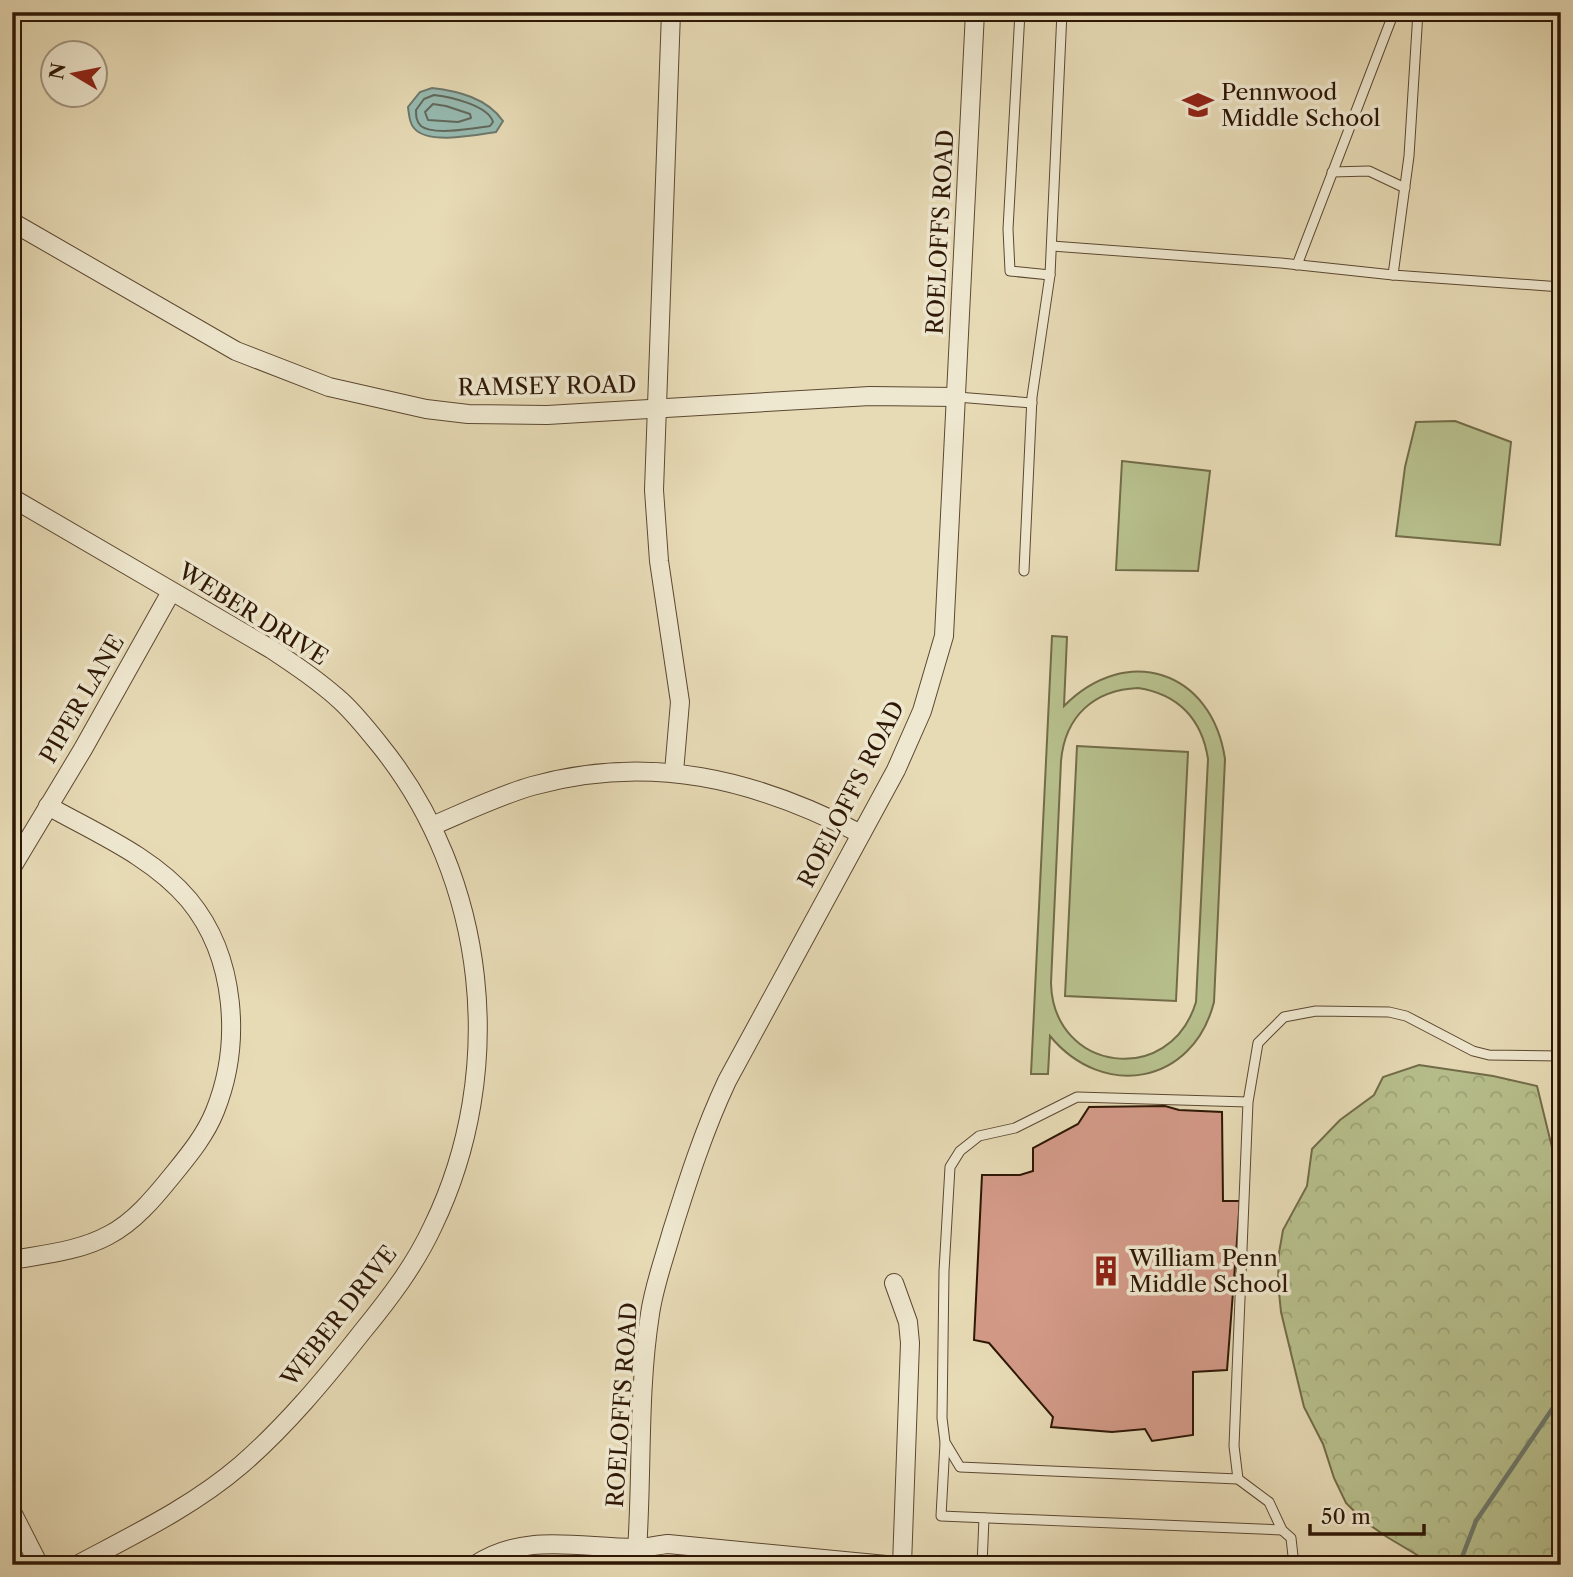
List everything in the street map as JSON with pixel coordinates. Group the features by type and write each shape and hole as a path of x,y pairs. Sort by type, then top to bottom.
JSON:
{"street":[{"path":"671,12 655,526 680,702 674,772"},
{"name":"ROELOFFS ROAD","path":"636,1556 644,1371 650,1314 656,1283 691,1170 708,1122 727,1081 910,741 933,679 944,636 975,12"},
{"name":"RAMSEY ROAD","path":"12,222 236,351 329,387 390,402 468,414 547,415 870,396 957,397"},
{"name":"WEBER DRIVE","path":"12,498 271,649 342,702 391,759 415,794 432,826 462,903 473,961 479,1038 476,1076 464,1146 433,1226 417,1257 391,1296 341,1359 269,1439 207,1491 168,1516 77,1565"},
{"name":"PIPER LANE","path":"12,867 171,592"},
{"path":"432,826 519,790 560,779 655,771 719,779 775,794 861,834"},
{"path":"12,1260 92,1243 112,1234 132,1219 159,1192 197,1146 222,1093 230,1053 232,1023 224,971 204,924 189,901 169,880 144,861 48,806"},
{"path":"894,1283 908,1322 910,1343 902,1565"},
{"path":"12,1512 39,1565"},
{"path":"475,1565 497,1553 542,1543 636,1556 668,1544 886,1565"}],"lane":[{"path":"1020,12 1008,229 1010,271 1050,275"},
{"path":"1024,571 1032,403 1052,246 1062,12"},
{"path":"1297,265 1394,12"},
{"path":"1393,275 1409,156 1418,12"},
{"path":"1332,172 1369,172 1405,188"},
{"path":"1052,246 1561,287"},
{"path":"957,397 1032,403"},
{"path":"1238,1479 1234,1446 1248,1102 1258,1043 1284,1017 1316,1011 1389,1012 1406,1016 1473,1051 1489,1055 1561,1056"},
{"path":"1248,1102 1077,1097 1015,1128 979,1136 960,1152 950,1167 944,1270 942,1418 945,1442 940,1516 1282,1530"},
{"path":"945,1442 960,1467 1238,1479 1269,1502 1282,1530 1291,1538 1294,1565"},
{"path":"982,1565 984,1518"}],"green space":[{"path":"1455,421 1511,442 1500,545 1396,536 1405,467 1416,422"},
{"path":"1122,461 1210,471 1198,571 1116,570"},
{"path":"1052,636 1067,637 1064,706 1088,687 1113,675 1139,672 1163,676 1185,687 1203,704 1217,729 1225,759 1214,1002 1203,1030 1187,1051 1167,1066 1144,1074 1120,1075 1095,1069 1071,1056 1050,1036 1048,1074 1031,1074","holes":["1138,688 1165,696 1186,711 1200,732 1208,759 1196,1002 1182,1030 1163,1048 1139,1057 1114,1058 1091,1051 1071,1036 1057,1013 1051,983 1061,761 1069,731 1084,708 1095,700 1122,690"]},
{"path":"1077,746 1188,752 1176,1001 1065,996"},
{"path":"1419,1065 1493,1076 1537,1086 1561,1184 1561,1565 1434,1565 1387,1537 1364,1521 1346,1503 1334,1478 1323,1444 1304,1407 1281,1312 1278,1282 1283,1230 1307,1186 1312,1149 1340,1120 1374,1095 1383,1077"}],"water":[{"path":"432,88 452,91 480,101 503,121 496,132 477,135 440,138 420,133 411,124 408,107 420,92"}],"building":[{"name":"William Penn Middle School","path":"1165,1106 1179,1110 1222,1112 1223,1201 1240,1201 1227,1370 1193,1372 1193,1435 1152,1441 1145,1429 1112,1432 1051,1427 1053,1417 989,1343 974,1340 982,1175 1020,1175 1033,1171 1033,1148 1078,1124 1089,1107"}],"waterway":[{"path":"1459,1565 1476,1521 1561,1396"}],"place":[{"name":"Pennwood Middle School","path":"1198,105"},
{"name":"William Penn Middle School","path":"1106,1271"}]}
